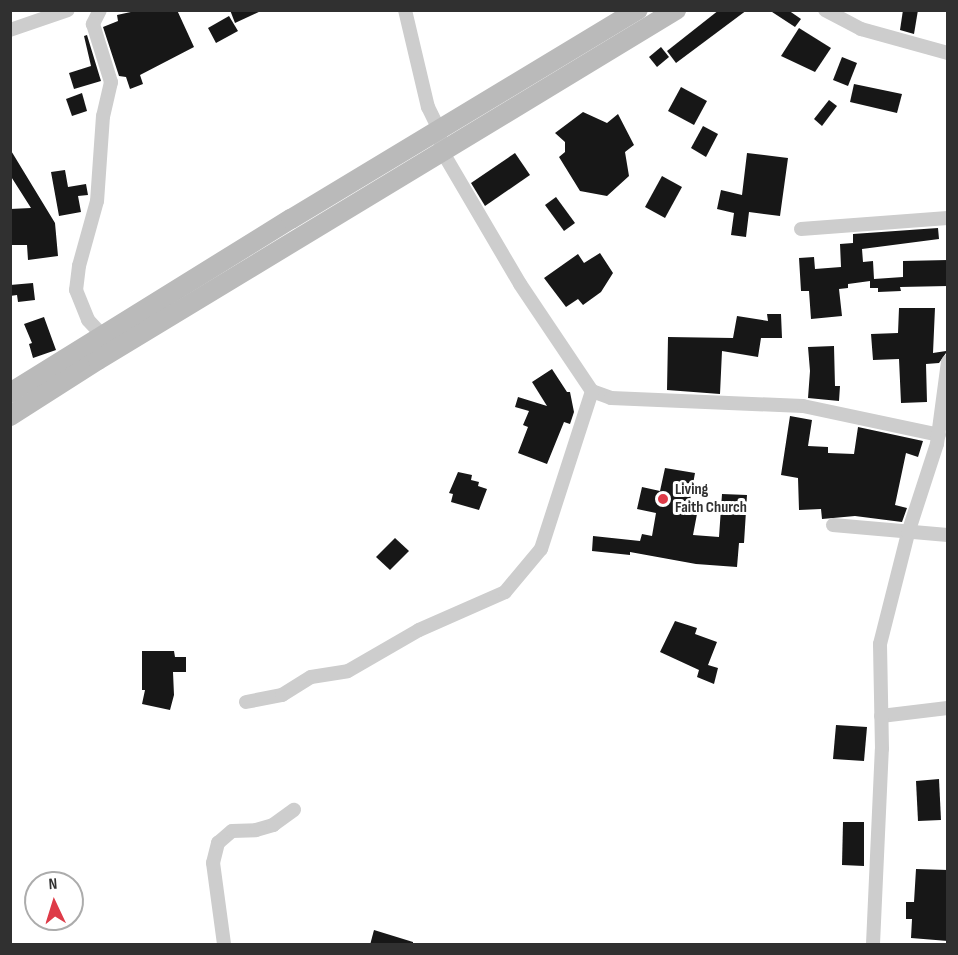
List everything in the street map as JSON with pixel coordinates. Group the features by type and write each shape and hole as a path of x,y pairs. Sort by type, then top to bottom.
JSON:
{"main road":[{"path":"10,393 638,10"},
{"path":"10,416 676,10"}],"street":[{"path":"10,30 68,10"},
{"path":"100,10 93,24 111,82 103,116 97,201 79,266 76,290 88,320 103,336"},
{"path":"405,10 428,107 438,130 442,152 520,284 592,391 611,398 803,406 939,435"},
{"path":"825,10 861,29 948,53"},
{"path":"801,229 948,218"},
{"path":"873,945 881,716 880,644 908,533 939,435 948,362"},
{"path":"246,702 282,694 311,677 348,671 419,630 505,592 541,549 592,391"},
{"path":"833,525 948,535"},
{"path":"881,716 948,708"},
{"path":"224,945 213,863 218,843 232,831 256,830 273,825 294,810"}],"building":[{"path":"140,10 177,10 194,47 140,75 143,84 130,89 126,77 119,76 103,27 118,21 117,15"},
{"path":"230,10 263,10 235,23"},
{"path":"719,10 747,10 676,63 667,51"},
{"path":"769,10 788,10 801,19 795,27"},
{"path":"903,10 918,10 914,34 900,30"},
{"path":"229,16 238,31 216,43 208,28"},
{"path":"799,28 831,48 815,72 781,56"},
{"path":"87,35 101,81 74,89 69,73 91,66 84,36"},
{"path":"661,47 669,57 657,67 649,57"},
{"path":"842,57 857,63 848,86 833,80"},
{"path":"854,84 902,94 897,113 850,102"},
{"path":"681,87 707,101 694,125 668,111"},
{"path":"82,93 87,111 72,116 66,99"},
{"path":"829,100 837,106 822,126 814,119"},
{"path":"583,112 607,123 618,114 634,145 625,152 629,176 607,196 580,191 559,157 565,152 565,142 555,133"},
{"path":"703,126 718,134 706,157 691,148"},
{"path":"10,149 55,223 58,256 28,260 27,245 10,245 10,209 31,208 10,175"},
{"path":"515,153 530,175 485,206 471,183"},
{"path":"747,153 788,158 780,216 749,212 746,237 731,235 734,213 717,209 721,190 742,195"},
{"path":"65,170 68,187 86,184 88,195 78,196 81,212 59,216 51,172"},
{"path":"662,176 682,187 665,218 645,207"},
{"path":"556,197 575,223 564,231 545,205"},
{"path":"938,228 939,239 862,249 863,262 873,261 874,279 903,277 903,261 948,260 948,286 900,287 901,291 878,292 878,288 870,288 870,281 848,284 848,288 839,289 842,316 811,319 809,291 801,291 799,258 814,257 815,269 841,267 840,244 853,243 853,234"},
{"path":"600,253 613,273 601,292 583,305 578,299 566,307 544,278 578,254 584,263"},
{"path":"33,283 35,300 18,302 17,295 10,296 10,285"},
{"path":"899,308 935,308 933,353 946,351 946,353 939,363 926,364 927,402 901,403 899,359 873,360 871,334 898,333"},
{"path":"767,314 781,314 782,338 761,338 758,357 722,351 720,394 667,390 668,337 733,338 737,316 768,321"},
{"path":"44,317 56,350 33,358 29,344 32,343 24,324"},
{"path":"834,346 835,386 840,386 839,401 808,398 810,371 808,347"},
{"path":"552,369 567,392 570,392 574,412 570,424 564,422 547,464 518,453 528,427 523,425 529,411 515,407 518,397 547,406 532,382"},
{"path":"790,416 812,420 808,446 828,447 828,453 854,454 858,427 923,441 918,457 906,453 895,505 907,508 902,522 855,516 822,519 821,509 799,510 798,478 781,475"},
{"path":"665,468 695,473 688,512 697,514 693,535 719,537 722,494 747,495 744,543 739,543 737,567 696,564 630,552 630,555 592,551 593,536 640,541 642,534 652,536 656,513 637,509 642,487 660,491"},
{"path":"458,472 472,475 471,480 479,482 478,486 487,489 479,510 451,502 453,494 449,493"},
{"path":"395,538 409,551 390,570 376,557"},
{"path":"675,621 697,628 695,634 717,642 708,665 718,668 714,684 697,677 699,670 660,652"},
{"path":"142,651 174,651 175,657 186,657 186,672 173,672 174,695 170,710 142,704 145,690 142,690"},
{"path":"836,725 867,727 864,761 833,759"},
{"path":"939,779 941,820 918,821 916,781"},
{"path":"843,822 864,822 864,866 842,865"},
{"path":"916,869 948,870 948,941 911,938 912,919 906,919 906,902 914,902"},
{"path":"374,930 413,942 413,945 370,945"}],"place":[{"name":"Living Faith Church","path":"663,499"}]}
